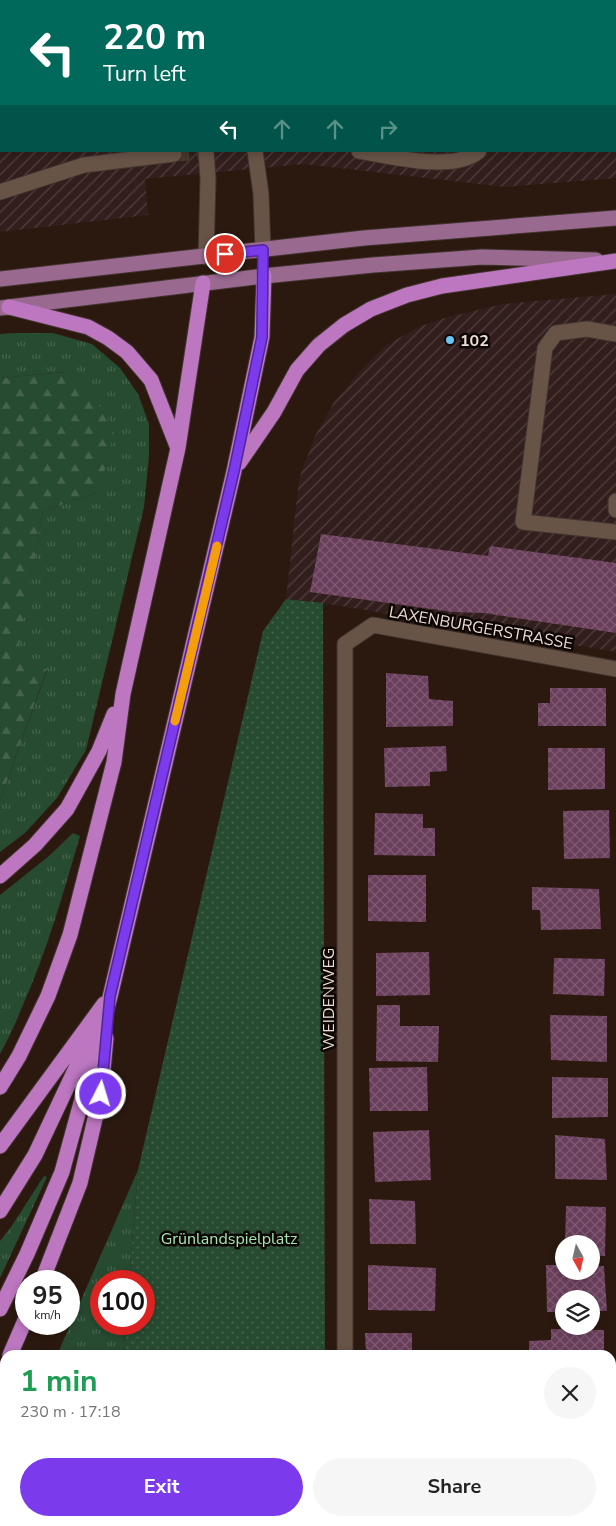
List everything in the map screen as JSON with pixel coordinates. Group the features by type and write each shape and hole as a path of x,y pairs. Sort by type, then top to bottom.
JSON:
{"highway":[{"path":"234,471 274,412 297,370 319,345 344,325 371,309 406,295 442,286 616,260"},
{"path":"0,1309 27,1254 62,1172 110,996 234,471 262,337 264,276"},
{"path":"0,1087 19,1056 48,996 70,935 114,762 122,694 178,448 203,283"},
{"path":"4,307 88,327 108,338 127,352 150,380 178,448"},
{"path":"0,876 35,845 67,809 99,751 122,694"},
{"path":"0,1146 110,996"},
{"path":"0,1211 35,1155 110,996"},
{"path":"46,1270 80,1183 101,1094 110,996"},
{"path":"12,1350 19,1335"}],"main road":[{"path":"0,279 364,238 616,218"},
{"path":"263,250 264,276"},
{"path":"203,283 206,257"},
{"path":"4,307 373,265 482,257 616,260"}],"street":[{"path":"206,152 208,179 206,257"},
{"path":"255,152 261,194 263,250"},
{"path":"366,152 438,163 473,156 478,152"},
{"path":"0,192 84,165 174,154"},
{"path":"616,334 587,329 556,333 545,348 523,522 616,532"},
{"path":"616,501 616,510"},
{"name":"LAXENBURGERSTRASSE","path":"345,644 373,625 616,669"},
{"name":"WEIDENWEG","path":"345,644 345,1350"}],"shaded area":[{"path":"0,152 616,152 616,178 505,187 304,164 145,179 148,215 0,232"},
{"path":"616,294 616,652 323,603 286,599 299,479 315,436 334,402 384,347 418,327 448,317 503,304"}],"green space":[{"path":"53,333 92,344 120,368 138,394 149,424 149,456 144,507 86,750 57,798 25,833 0,852 0,801 47,670 15,663 43,511 99,492 65,372 0,378 0,334"},
{"path":"65,372 105,412 114,433 99,492 43,511 16,663 47,669 0,801 0,378"},
{"name":"Grünlandspielplatz","path":"286,599 323,603 325,1350 123,1350 125,1335 155,1335 155,1270 130,1270 138,1170 263,631"},
{"path":"73,833 80,836 54,922 32,985 0,1054 0,895 49,856"},
{"path":"138,1170 130,1270 94,1270"},
{"path":"44,1176 47,1177 0,1278 0,1241"},
{"path":"90,1280 90,1335 125,1335 123,1350 59,1350 66,1335 80,1335 80,1302"}],"building":[{"path":"321,534 488,556 490,546 616,563 616,633 484,613 453,612 310,592"},
{"path":"386,673 428,676 429,699 453,701 453,726 386,727"},
{"path":"550,688 606,688 606,726 538,726 538,703 550,703"},
{"path":"446,746 447,771 430,772 430,786 385,787 384,748"},
{"path":"548,748 605,748 605,789 548,790"},
{"path":"609,810 610,858 564,859 563,811"},
{"path":"375,813 423,814 423,828 435,828 435,856 374,855"},
{"path":"368,875 426,875 426,922 368,921"},
{"path":"532,887 599,889 601,929 541,930 540,910 532,910"},
{"path":"429,952 430,995 376,996 376,953"},
{"path":"554,958 605,959 604,996 553,994"},
{"path":"377,1005 400,1005 400,1026 439,1026 438,1062 376,1061"},
{"path":"550,1015 607,1016 607,1062 551,1060"},
{"path":"427,1067 428,1111 370,1111 369,1068"},
{"path":"552,1077 608,1078 608,1117 552,1118"},
{"path":"429,1130 431,1180 375,1182 373,1132"},
{"path":"555,1135 605,1139 607,1180 555,1179"},
{"path":"369,1199 415,1201 416,1244 370,1244"},
{"path":"566,1206 606,1207 605,1256 600,1256 600,1235 565,1235"},
{"path":"368,1265 436,1268 435,1311 368,1310"},
{"path":"546,1265 555,1265 555,1280 600,1280 600,1266 604,1266 607,1311 600,1311 600,1290 555,1290 555,1312 547,1312"},
{"path":"551,1329 555,1329 555,1335 600,1335 600,1330 604,1330 604,1350 529,1350 529,1341 551,1340"},
{"path":"365,1333 412,1333 412,1350 366,1350"}],"tunnel":[{"path":"174,154 201,152"}],"slow traffic":[{"path":"175,721 217,546"}],"place":[{"name":"102","path":"450,340"}],"route":[{"path":"101,1094 110,996 234,471 262,337 263,250 225,254"}]}
